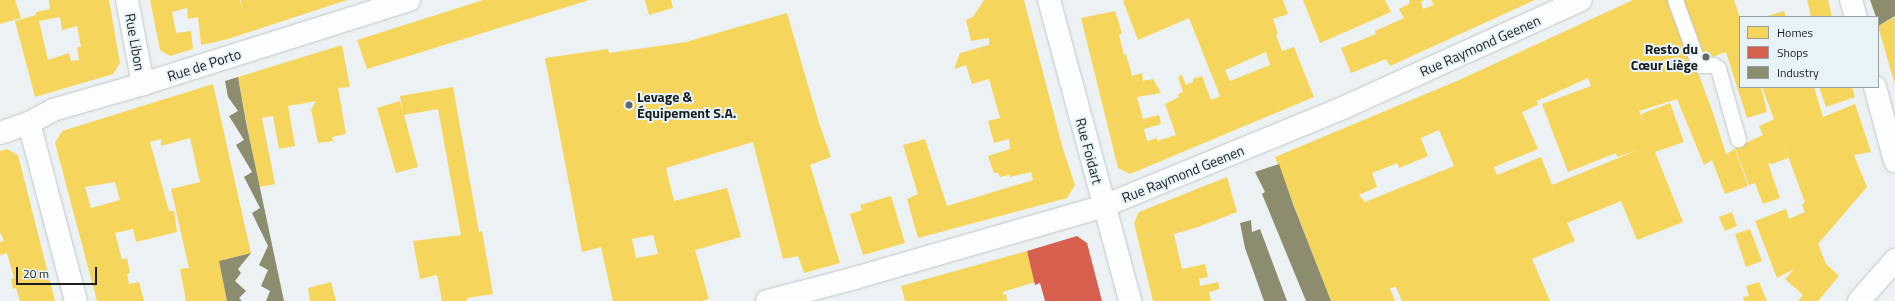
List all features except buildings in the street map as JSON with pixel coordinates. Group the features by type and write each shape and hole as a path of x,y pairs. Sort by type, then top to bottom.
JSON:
{"street":[{"name":"Rue Libon","path":"127,0 142,84"},
{"name":"Rue de Porto","path":"0,133 29,123 53,110 142,84 409,0"},
{"name":"Rue Foidart","path":"1049,0 1130,301"},
{"name":"Rue Raymond Geenen","path":"767,301 862,276 1104,206 1345,107 1582,0"},
{"path":"1851,0 1856,16"},
{"path":"1875,88 1895,161"},
{"path":"29,123 76,301"},
{"path":"1859,301 1895,260"}],"lane":[{"path":"1676,0 1698,63 1700,65 1713,65 1718,68 1738,139"}],"place":[{"name":"Resto du Cœur Liège","path":"1706,57"},
{"name":"Levage & Équipement S.A.","path":"629,105"}]}
